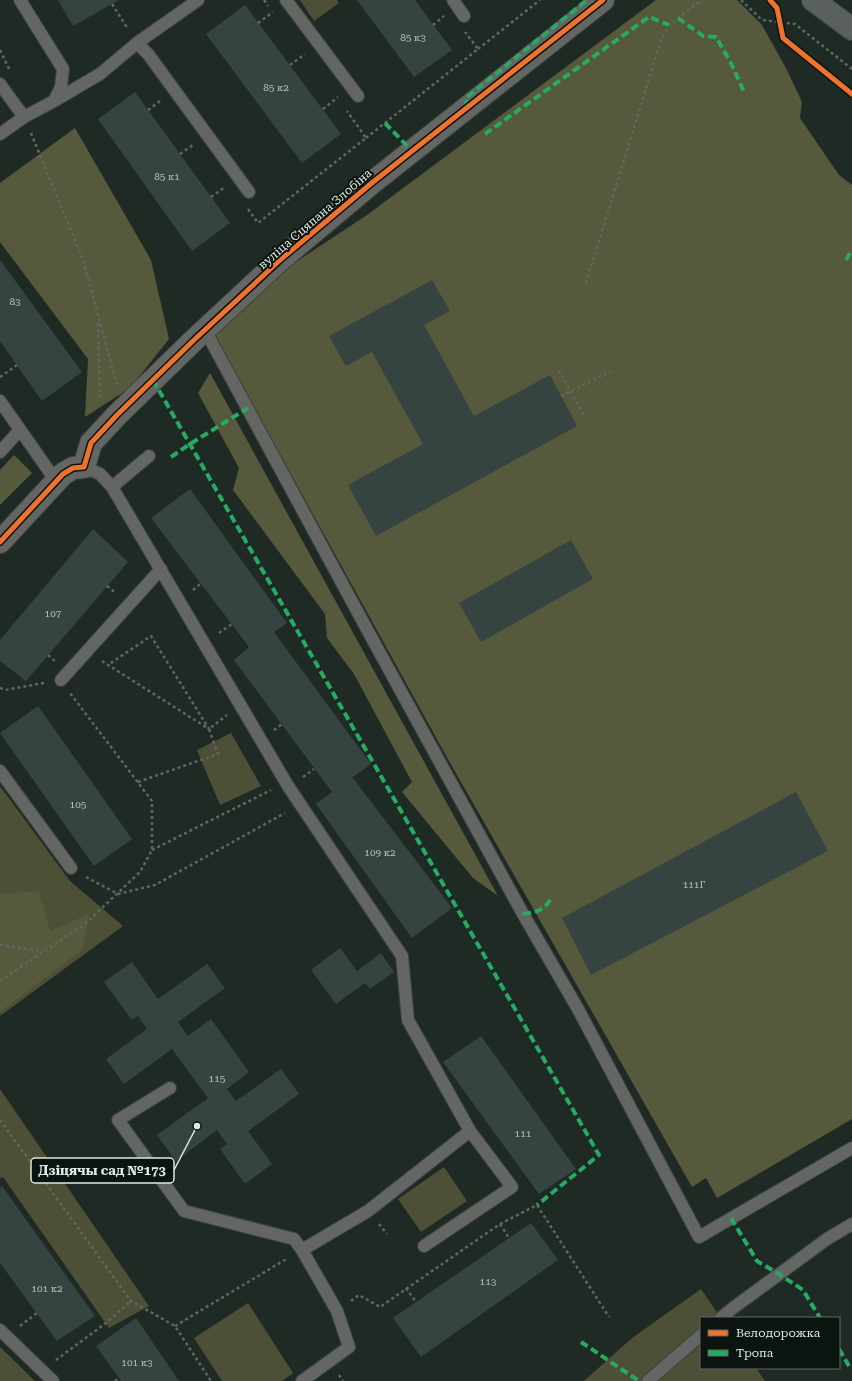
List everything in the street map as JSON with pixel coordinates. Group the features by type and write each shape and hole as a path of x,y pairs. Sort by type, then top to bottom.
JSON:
{"main road":[{"path":"813,0 852,29"}],"street":[{"name":"вуліца Сцяпана Злобіна","path":"84,467 91,443 123,409 280,260 373,182 603,0"},
{"path":"0,542 63,474 74,468 84,467"}],"lane":[{"path":"20,0 63,69 61,87 54,101"},
{"path":"0,134 24,117 100,74 137,43 198,0"},
{"path":"286,0 358,96"},
{"path":"453,0 464,16"},
{"path":"137,43 148,54 249,192"},
{"path":"0,84 24,117"},
{"path":"205,330 523,914 578,1008 699,1237 852,1148"},
{"path":"0,401 56,481"},
{"path":"0,452 20,430"},
{"path":"112,487 149,456"},
{"path":"84,467 100,474 112,487 288,786 402,956 408,1020 470,1130 512,1187 424,1246"},
{"path":"61,680 161,569"},
{"path":"0,771 71,868"},
{"path":"170,1088 118,1120 184,1211 294,1239 302,1250 337,1311 349,1347 302,1381"},
{"path":"302,1250 368,1211 470,1130"},
{"path":"722,1317 827,1239 852,1224"},
{"path":"0,1330 53,1381"},
{"path":"648,1381 700,1336"}],"path":[{"path":"246,206 258,223 540,0"},
{"path":"586,283 661,40 669,25 702,0"},
{"path":"741,0 762,20 795,24 852,69"},
{"path":"112,4 137,43"},
{"path":"258,23 273,12"},
{"path":"433,24 449,12"},
{"path":"778,15 781,30"},
{"path":"463,30 478,49"},
{"path":"0,50 10,74"},
{"path":"290,65 305,54"},
{"path":"148,110 165,97"},
{"path":"323,109 338,98 342,103"},
{"path":"346,109 366,138"},
{"path":"24,117 83,260 123,409"},
{"path":"180,154 198,141"},
{"path":"211,197 230,183"},
{"path":"98,318 101,433"},
{"path":"0,378 17,365"},
{"path":"559,370 584,418"},
{"path":"561,396 611,371"},
{"path":"216,635 232,624"},
{"path":"108,665 151,636 209,729 218,754 138,782"},
{"path":"86,651 209,729"},
{"path":"0,688 5,690 61,680 152,801 152,850 140,872 85,924 0,981"},
{"path":"209,729 239,704"},
{"path":"152,850 275,788 288,786"},
{"path":"71,868 118,894 155,885 281,814 302,805"},
{"path":"0,945 44,951"},
{"path":"0,1120 131,1301 175,1326 212,1381"},
{"path":"359,1295 380,1307 500,1224 537,1205 609,1318"},
{"path":"500,1224 509,1238"},
{"path":"380,1225 387,1234"},
{"path":"175,1326 302,1250"},
{"path":"406,1288 416,1302"},
{"path":"42,1370 106,1323 131,1301"},
{"path":"114,1381 119,1378"}],"green space":[{"path":"300,0 337,0 339,3 314,21"},
{"path":"656,0 737,0 762,25 787,70 802,102 800,118 839,175 852,185 852,1119 717,1198 706,1178 692,1187 449,761 212,331 261,285 367,215"},
{"path":"75,128 151,260 169,339 130,388 85,417 88,359 0,242 0,183"},
{"path":"210,373 498,896 473,878 402,792 412,782 354,674 327,638 325,614 233,490 239,468 198,393"},
{"path":"14,455 32,473 0,505 0,470"},
{"path":"231,733 261,786 220,805 197,750"},
{"path":"0,786 70,881 123,926 0,1016"},
{"path":"39,891 50,931 89,914 82,950 0,1012 0,894"},
{"path":"0,1089 149,1306 109,1328 3,1177 0,1178"},
{"path":"444,1167 467,1201 421,1232 398,1199"},
{"path":"701,1289 720,1317 700,1317 700,1369 757,1369 765,1381 584,1381 632,1338"},
{"path":"248,1303 293,1373 282,1381 222,1381 194,1338"},
{"path":"0,1347 35,1381 0,1381"}],"building":[{"path":"58,0 119,0 73,26"},
{"path":"357,0 415,0 452,50 414,77"},
{"path":"245,5 341,134 302,163 206,34"},
{"path":"135,92 230,223 192,251 98,119"},
{"path":"0,260 82,372 42,401 0,341"},
{"path":"432,280 450,311 424,325 474,416 550,375 577,426 376,536 348,485 423,444 372,352 346,366 329,336"},
{"path":"190,489 287,623 274,632 371,764 349,780 353,778 452,908 412,938 316,804 332,792 234,660 249,647 151,518"},
{"path":"93,529 128,562 26,681 0,661 0,640"},
{"path":"571,540 593,579 481,642 459,603"},
{"path":"38,706 132,839 94,866 0,733"},
{"path":"796,792 828,851 591,975 562,918"},
{"path":"340,948 357,971 381,953 394,972 370,989 365,983 336,1004 311,970"},
{"path":"132,962 158,999 207,964 225,988 178,1022 188,1036 211,1019 249,1072 227,1089 236,1101 281,1069 299,1094 248,1131 272,1164 245,1184 220,1149 227,1144 217,1130 176,1161 157,1135 208,1098 172,1049 124,1084 106,1059 147,1029 138,1016 132,1020 104,982"},
{"path":"481,1036 576,1169 539,1194 443,1062"},
{"path":"2,1186 95,1316 57,1341 0,1263 0,1188"},
{"path":"531,1223 558,1260 421,1357 393,1318"},
{"path":"136,1318 179,1381 121,1381 96,1346"}],"marked path":[{"path":"467,108 466,98 587,0"},
{"path":"485,134 649,17 669,25"},
{"path":"678,18 703,36 716,37 731,63 745,94"},
{"path":"385,123 412,151"},
{"path":"846,260 852,250"},
{"path":"153,380 599,1155 537,1205"},
{"path":"171,457 248,408"},
{"path":"523,914 539,910 551,899"},
{"path":"731,1218 757,1261 803,1290 819,1317"},
{"path":"581,1342 639,1381"},
{"path":"840,1351 849,1366"}],"cycle path":[{"path":"0,542 63,474 73,468 84,467 91,443 117,415 194,340 280,260 373,182 603,0"},
{"path":"770,0 777,8 783,38 852,94"}],"place":[{"name":"Дзіцячы сад №173","path":"197,1126"}]}
